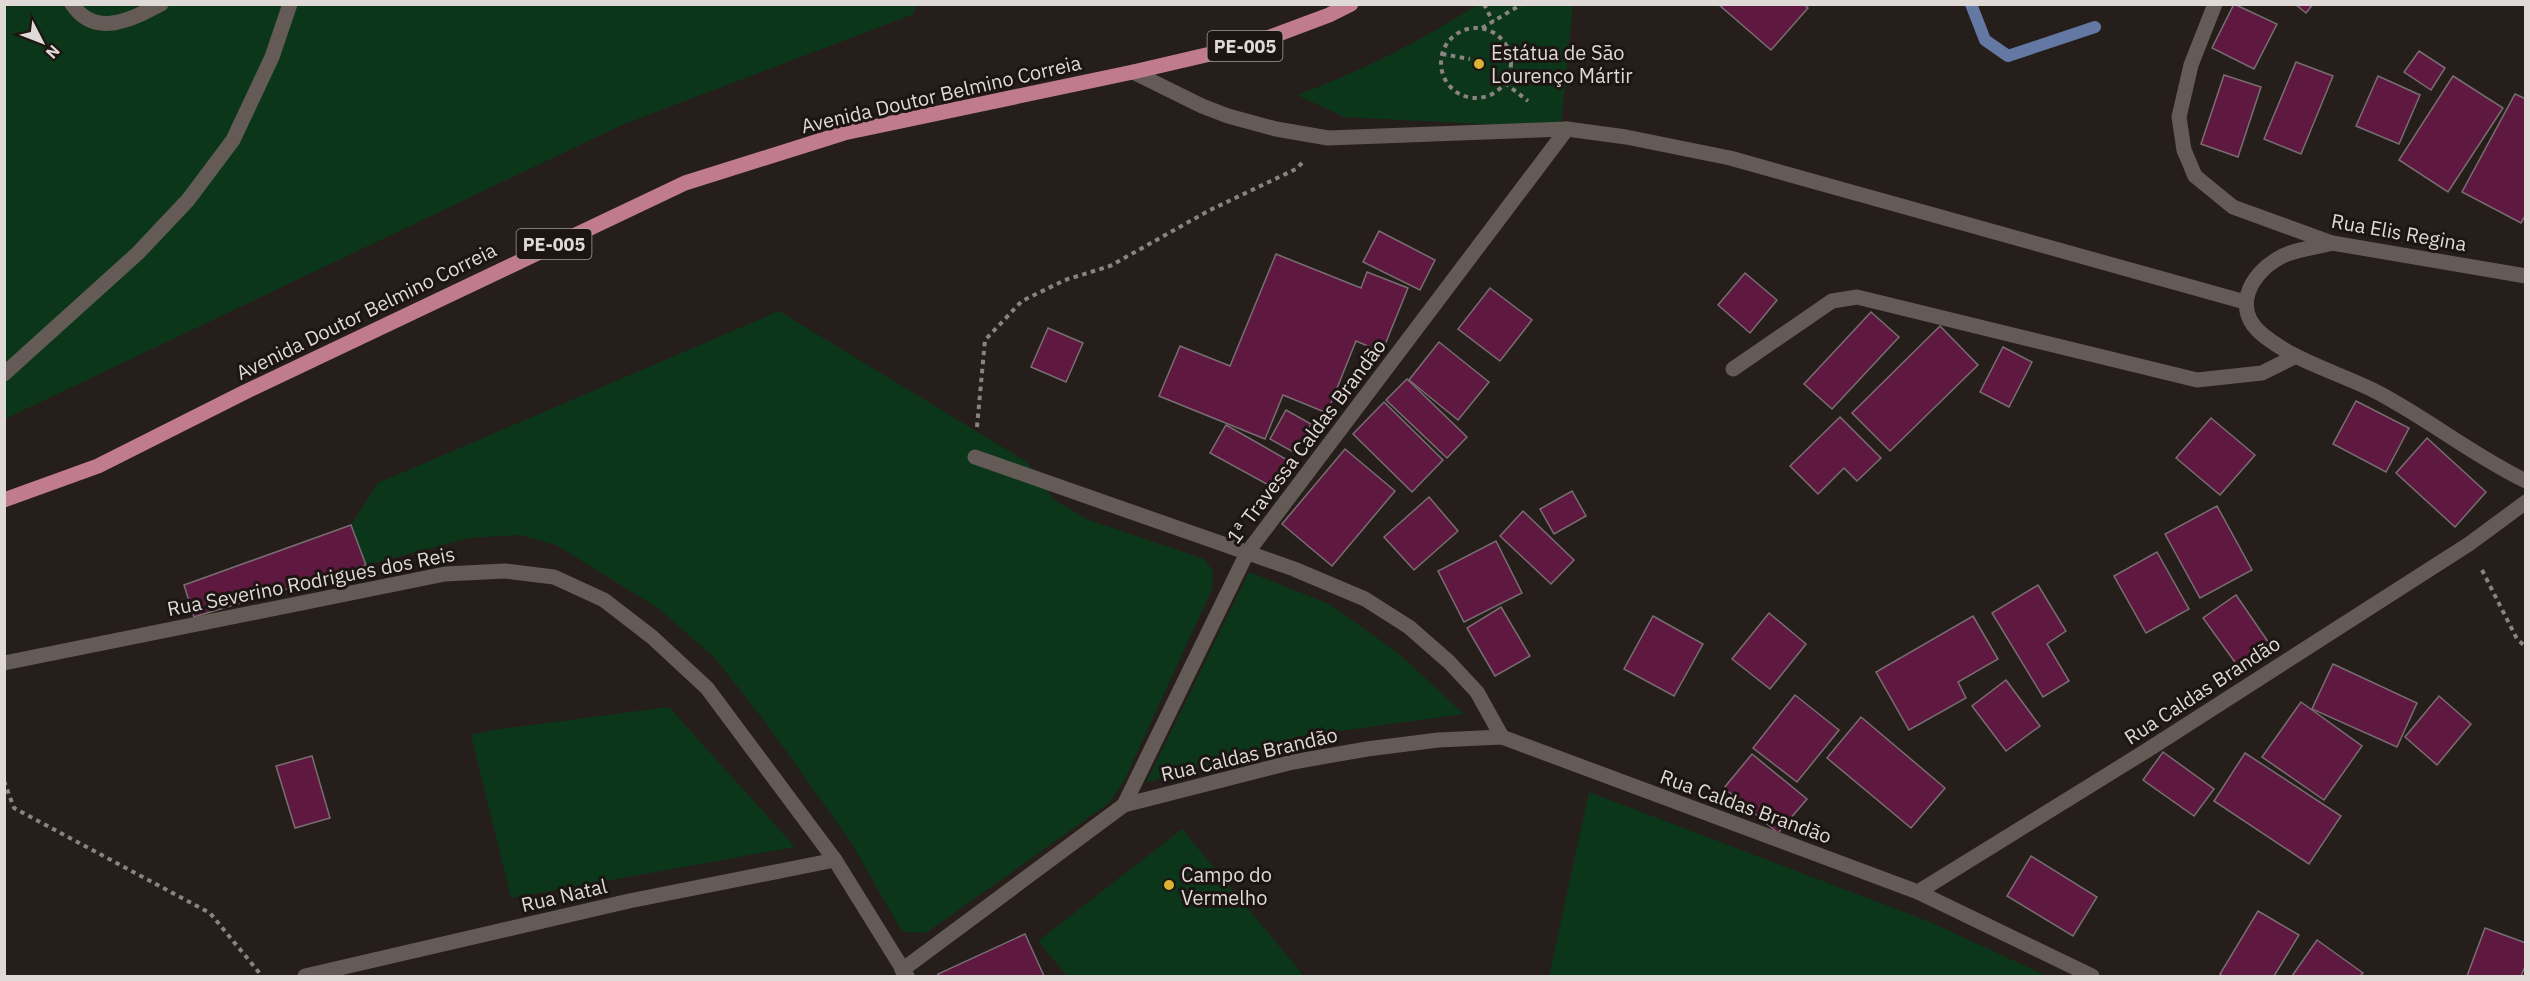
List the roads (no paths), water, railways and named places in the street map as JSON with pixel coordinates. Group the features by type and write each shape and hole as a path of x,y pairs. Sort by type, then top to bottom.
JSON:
{"main road":[{"name":"PE-005","path":"1133,72 1249,45 1329,15 1351,4"},
{"name":"Avenida Doutor Belmino Correia","path":"4,500 98,466 286,372 685,183 844,133 1133,72"}],"street":[{"path":"72,4 93,21 112,25 137,17 161,4"},
{"path":"4,374 138,253 188,200 233,140 272,57 290,4"},
{"name":"Rua Elis Regina","path":"2215,4 2191,65 2179,117 2184,150 2195,176 2233,207 2332,243 2526,276"},
{"path":"1133,72 1202,106 1228,116 1276,129 1328,138 1567,129 1626,137 1730,158 2245,302"},
{"name":"1ª Travessa Caldas Brandão","path":"1124,805 1246,553 1567,129"},
{"path":"2332,243 2280,256 2261,270 2249,286 2245,302 2253,324 2260,333 2296,356 2373,390 2454,438 2492,465 2526,481"},
{"path":"1732,369 1832,301 1857,297 2197,380 2262,373 2296,356"},
{"path":"975,457 1294,569 1365,599 1409,627 1449,662 1477,692 1502,737"},
{"name":"Rua Caldas Brandão","path":"905,973 1124,805 1293,762 1438,740 1502,737 1918,892 2146,751 2469,544 2526,502"},
{"name":"Rua Severino Rodrigues dos Reis","path":"4,663 445,574 505,571 554,576 604,600 651,637 707,688 835,860 905,973"},
{"name":"Rua Natal","path":"304,976 629,901 835,860"},
{"path":"1918,892 2092,976"}],"waterway":[{"path":"1971,4 1985,40 2008,56 2095,27"}],"place":[{"name":"Estátua de São Lourenço Mártir","path":"1479,64"},
{"name":"Campo do Vermelho","path":"1169,885"}]}
